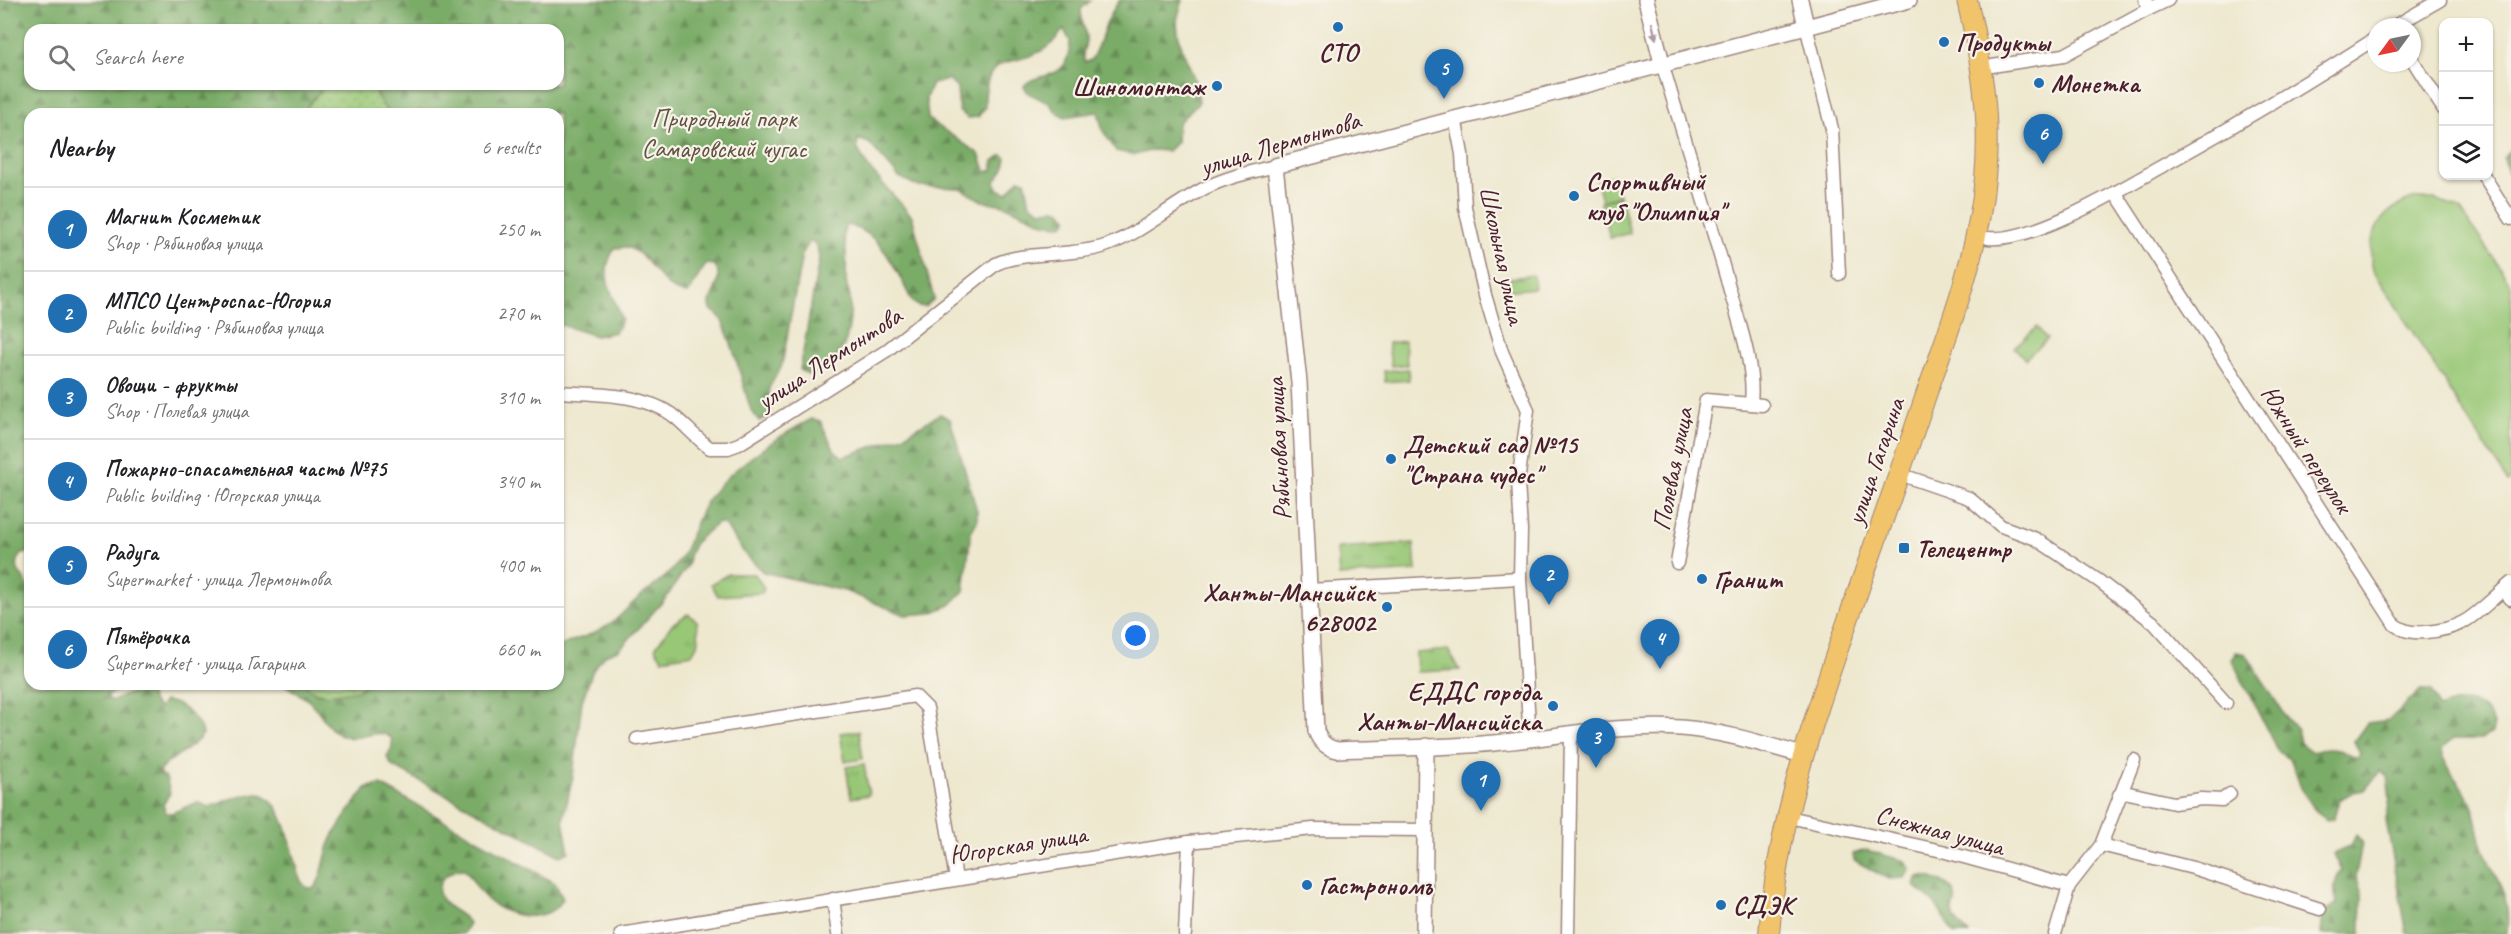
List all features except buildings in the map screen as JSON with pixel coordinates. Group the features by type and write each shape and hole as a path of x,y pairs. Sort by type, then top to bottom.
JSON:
{"main road":[{"name":"улица Гагарина","path":"1967,0 1980,65 1986,116 1982,237"},
{"name":"улица Гагарина","path":"1769,934 1773,887 1808,757 1954,332 1982,237 1998,158 1992,66 1978,0"},
{"name":"улица Гагарина","path":"1780,934 1792,818"}],"street":[{"path":"1646,0 1662,63"},
{"path":"1800,0 1832,129 1839,274"},
{"name":"улица Лермонтова","path":"564,392 596,394 647,404 674,417 710,448 728,448 755,435 886,351 996,264 1009,259 1075,254 1108,245 1138,232 1206,188 1229,178 1909,0"},
{"path":"1992,66 2064,55 2147,5 2168,0"},
{"path":"2409,18 2440,0"},
{"path":"1982,237 2007,238 2026,233 2115,192 2225,131 2367,44"},
{"name":"Полевая улица","path":"1662,63 1702,189 1736,313 1756,404 1706,400 1677,563"},
{"path":"2420,72 2439,102"},
{"name":"Школьная улица","path":"1455,118 1462,154 1465,207 1485,295 1508,366 1528,410 1518,472 1520,578"},
{"name":"Рябиновая улица","path":"1275,165 1299,382 1316,730 1325,746 1338,750 1426,746"},
{"path":"2487,180 2511,219"},
{"name":"Южный переулок","path":"2115,192 2395,625 2411,633 2451,629 2464,623 2508,591"},
{"path":"1905,476 1969,498 2001,526 2036,539 2099,581 2154,622 2226,703"},
{"path":"1309,590 1520,578 1530,740"},
{"path":"637,739 915,696 921,699 927,708 956,879"},
{"path":"1424,934 1426,746 1530,740 1636,728 1689,729 1808,757"},
{"path":"1568,934 1571,734"},
{"path":"2055,934 2069,886 2101,845 2134,760"},
{"path":"2119,795 2129,794 2174,803 2201,799 2222,800 2230,794"},
{"name":"Снежная улица","path":"1792,818 1942,851 2069,886"},
{"name":"Югорская улица","path":"621,934 1189,842 1312,829 1425,830"},
{"path":"1185,934 1189,842"},
{"path":"2101,845 2193,868 2320,909"},
{"path":"833,899 838,934"}],"green space":[{"name":"Природный парк Самаровский чугас","path":"0,0 1091,0 1081,9 1086,39 1083,53 1085,62 1091,60 1120,0 1183,0 1177,20 1178,34 1195,82 1199,102 1178,123 1177,142 1168,151 1153,150 1135,155 1116,151 1103,131 1098,112 1065,117 1057,113 1049,103 1028,93 1024,86 1030,81 1058,71 1064,65 1070,41 1064,30 1048,47 995,68 986,89 985,108 978,117 968,118 959,111 957,88 948,80 932,84 926,98 928,119 979,154 986,172 992,170 994,161 1002,155 1006,158 1004,169 995,181 998,189 1007,193 1019,179 1025,180 1030,204 1041,211 1052,209 1062,211 1067,221 1062,225 1046,224 1004,205 982,201 960,188 917,186 899,177 869,143 858,139 857,148 868,167 912,216 934,299 925,307 918,306 912,301 894,266 879,244 859,229 846,225 844,235 846,284 850,298 847,335 838,356 820,371 808,375 800,370 819,259 817,245 810,241 802,254 782,365 769,388 771,409 766,418 759,421 751,410 726,329 720,317 711,309 710,304 718,278 715,265 706,264 688,293 681,292 668,286 638,253 628,247 615,248 607,267 607,276 622,320 615,332 596,336 564,326 564,108 384,108 374,90 564,90 564,24 24,24 24,90 321,90 307,108 24,108 24,554 20,555 17,565 24,580 24,690 114,690 107,698 113,701 129,693 149,694 159,708 164,701 183,708 197,722 203,734 166,764 159,774 166,778 170,793 163,805 166,813 172,813 198,802 208,807 246,795 258,794 267,797 281,816 300,879 308,888 315,887 318,882 337,828 367,787 381,785 555,883 563,899 556,908 536,916 513,914 492,903 481,893 464,869 445,876 439,886 441,898 469,923 463,934 0,934"},
{"path":"321,90 374,90 384,108 307,108"},
{"path":"2511,148 2511,181 2504,159"},
{"path":"1613,176 1619,196 1602,201 1597,181"},
{"path":"1621,197 1630,233 1610,238 1600,202"},
{"path":"2413,199 2435,199 2460,209 2511,284 2511,480 2508,482 2373,270 2371,246 2378,226 2392,210"},
{"path":"1533,275 1535,288 1507,291 1505,279"},
{"path":"2037,327 2047,339 2025,359 2014,347"},
{"path":"1405,341 1407,365 1391,366 1388,343"},
{"path":"1408,369 1409,380 1385,382 1384,371"},
{"path":"940,414 950,419 977,511 977,521 971,532 964,591 950,605 931,613 905,615 845,591 763,572 745,554 724,524 718,523 696,541 689,555 688,565 666,598 620,649 605,655 593,670 582,701 573,776 563,820 569,852 560,856 392,766 387,757 392,747 392,739 387,735 376,733 354,738 335,732 311,703 293,690 312,690 317,694 329,695 359,690 564,690 564,645 595,633 610,624 669,574 682,555 703,507 711,495 736,469 767,445 812,419 820,421 835,451 843,457 903,436"},
{"path":"1414,543 1416,571 1339,576 1337,548"},
{"path":"728,574 755,574 764,588 762,593 718,596 711,584"},
{"path":"688,614 697,621 699,641 692,654 662,659 655,648 672,624"},
{"path":"1448,650 1460,670 1417,672 1416,653"},
{"path":"2236,652 2246,654 2285,716 2297,730 2300,743 2312,752 2335,749 2357,758 2360,753 2354,741 2367,723 2389,720 2421,690 2431,690 2439,708 2463,702 2478,705 2484,710 2494,724 2492,733 2481,739 2453,739 2442,750 2449,769 2469,798 2483,847 2505,897 2508,919 2507,934 2407,934 2386,820 2390,799 2387,776 2380,771 2365,790 2353,792 2339,800 2334,818 2327,820 2316,812 2301,788 2291,760 2278,752 2232,660"},
{"path":"312,690 358,690 334,696"},
{"path":"859,731 863,759 845,762 840,733"},
{"path":"864,764 869,795 851,798 846,767"},
{"path":"2356,835 2362,842 2356,877 2362,894 2361,934 2321,934 2323,914 2337,903 2335,885 2342,869 2333,854 2351,846"},
{"path":"1866,850 1905,861 1910,868 1905,878 1888,879 1854,860 1853,854"},
{"path":"1920,876 1938,880 1953,891 1954,916 1969,934 1954,934 1936,905 1915,886"}],"place":[{"name":"СТО","path":"1338,27"},
{"name":"Продукты","path":"1944,42"},
{"name":"Монетка","path":"2039,83"},
{"name":"Шиномонтаж","path":"1217,86"},
{"name":"Радуга","path":"1444,99"},
{"name":"Пятёрочка","path":"2043,164"},
{"name":"Спортивный клуб \"Олимпия\"","path":"1574,196"},
{"name":"Детский сад №15 \"Страна чудес\"","path":"1391,459"},
{"name":"Телецентр","path":"1904,548"},
{"name":"Гранит","path":"1702,579"},
{"name":"МПСО Центроспас-Югория","path":"1549,605"},
{"name":"Ханты-Мансийск 628002","path":"1387,607"},
{"name":"Пожарно-спасательная часть №75","path":"1660,669"},
{"name":"ЕДДС города Ханты-Мансийска","path":"1553,706"},
{"name":"Овощи - фрукты","path":"1596,768"},
{"name":"Магнит Косметик","path":"1481,811"},
{"name":"Гастрономъ","path":"1307,885"},
{"name":"СДЭК","path":"1721,905"}]}
